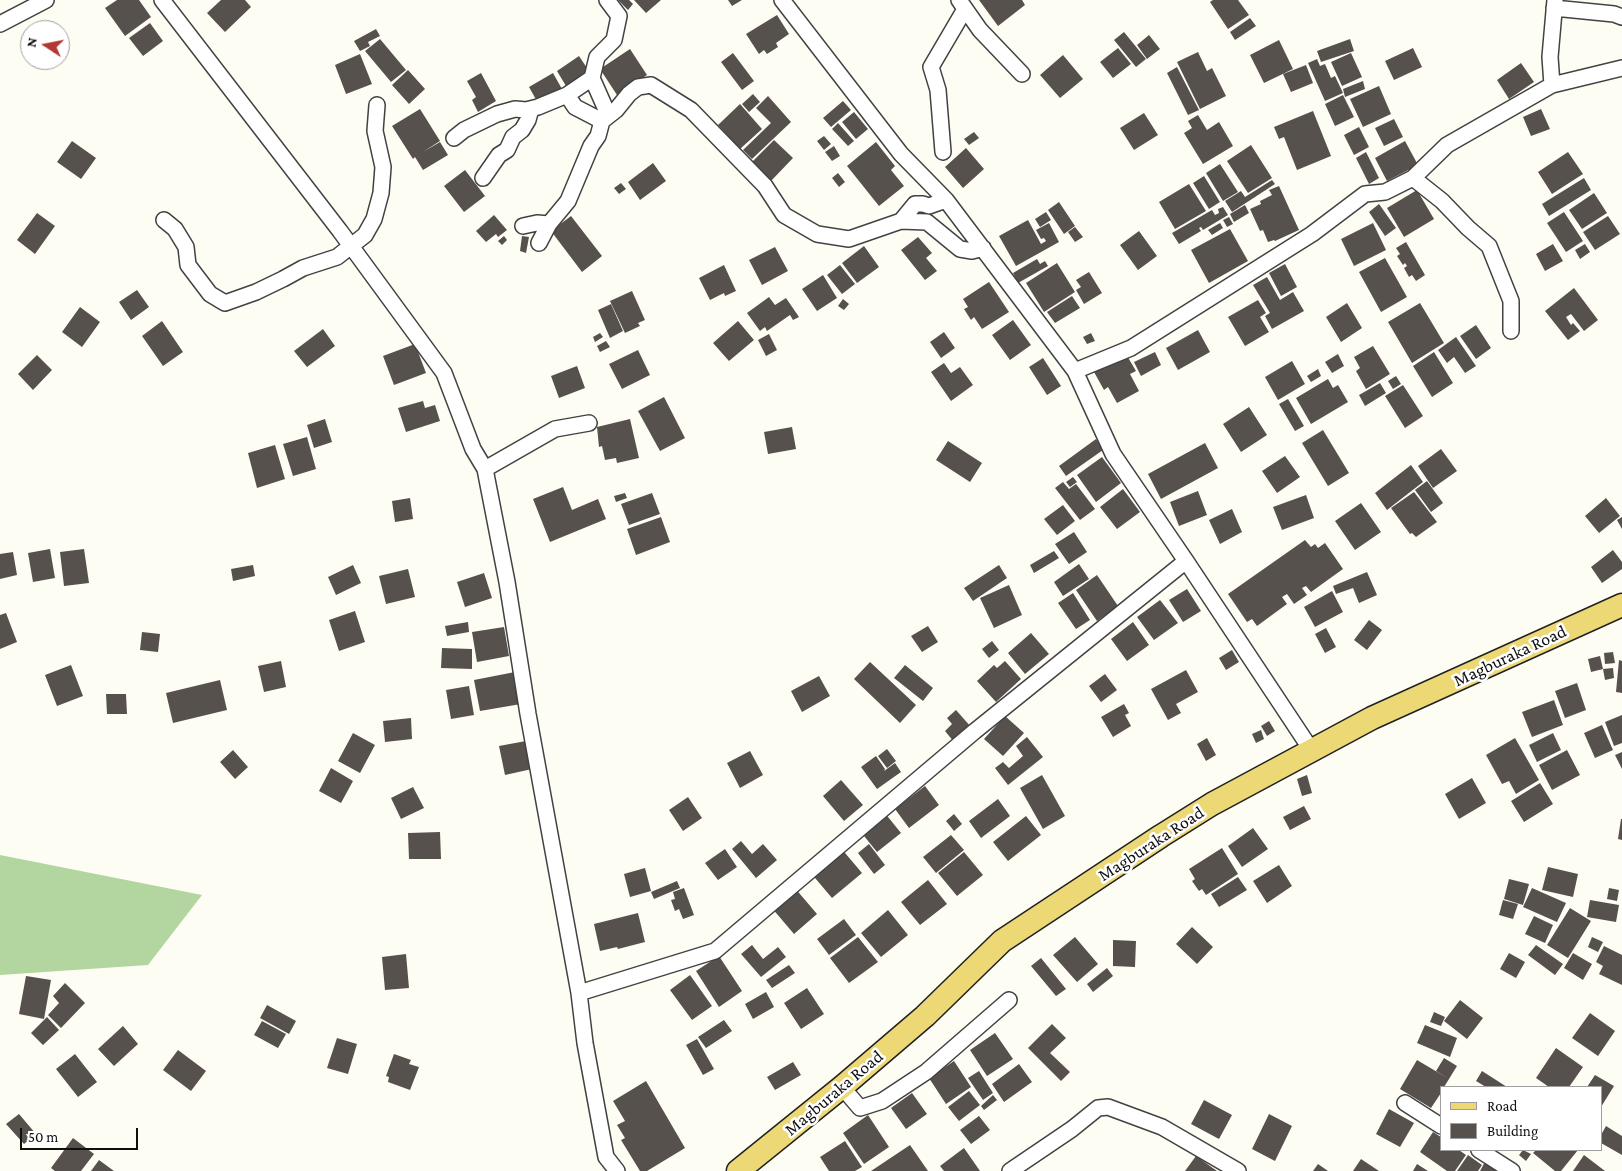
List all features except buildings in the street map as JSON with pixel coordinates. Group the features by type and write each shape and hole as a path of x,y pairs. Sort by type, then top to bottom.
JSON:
{"main road":[{"name":"Magburaka Road","path":"738,1171 842,1087 925,1016 1002,941 1212,804 1372,718 1622,605"}],"street":[{"path":"0,24 46,0"},
{"path":"162,0 352,247 444,373 473,449 485,469 507,582 528,714 579,993 585,1043 606,1157 617,1171"},
{"path":"539,243 549,224 568,201 607,112 592,78 597,56 614,40 619,16 607,0"},
{"path":"782,0 901,154 946,200 1075,371 1113,454 1312,751"},
{"path":"943,152 938,90 930,67 962,4 980,30 1022,74"},
{"path":"1552,85 1550,57 1555,4 1622,17"},
{"path":"1075,371 1131,348 1305,239 1365,194 1385,192 1413,178 1447,145 1552,85 1622,68"},
{"path":"454,138 471,126 497,114 515,109 531,109 568,95 592,78"},
{"path":"602,121 616,110 629,94 638,87 651,85 691,110 765,186 784,215 817,234 848,239 901,221 927,222 960,249 972,251 983,248"},
{"path":"568,95 575,107 602,121"},
{"path":"164,220 175,229 186,246 188,265 204,287 210,294 225,303 284,280 303,268 337,257 365,236 374,219 383,167 375,131 377,105"},
{"path":"484,178 499,155 508,150 513,137 522,130 528,120 531,109"},
{"path":"1413,178 1442,201 1468,228 1489,246 1511,301 1511,331"},
{"path":"901,221 915,204 929,206 946,200"},
{"path":"523,226 537,223 549,224"},
{"path":"485,469 555,429 589,423"},
{"path":"579,993 715,951 975,731 1186,561"},
{"path":"842,1087 860,1108 882,1101 926,1072 1009,1000"},
{"path":"1405,1103 1440,1125"},
{"path":"1010,1171 1072,1129 1098,1108 1108,1107 1162,1126 1238,1171"},
{"path":"1481,1151 1512,1171"}],"green space":[{"path":"0,855 202,895 148,965 0,975"}]}
